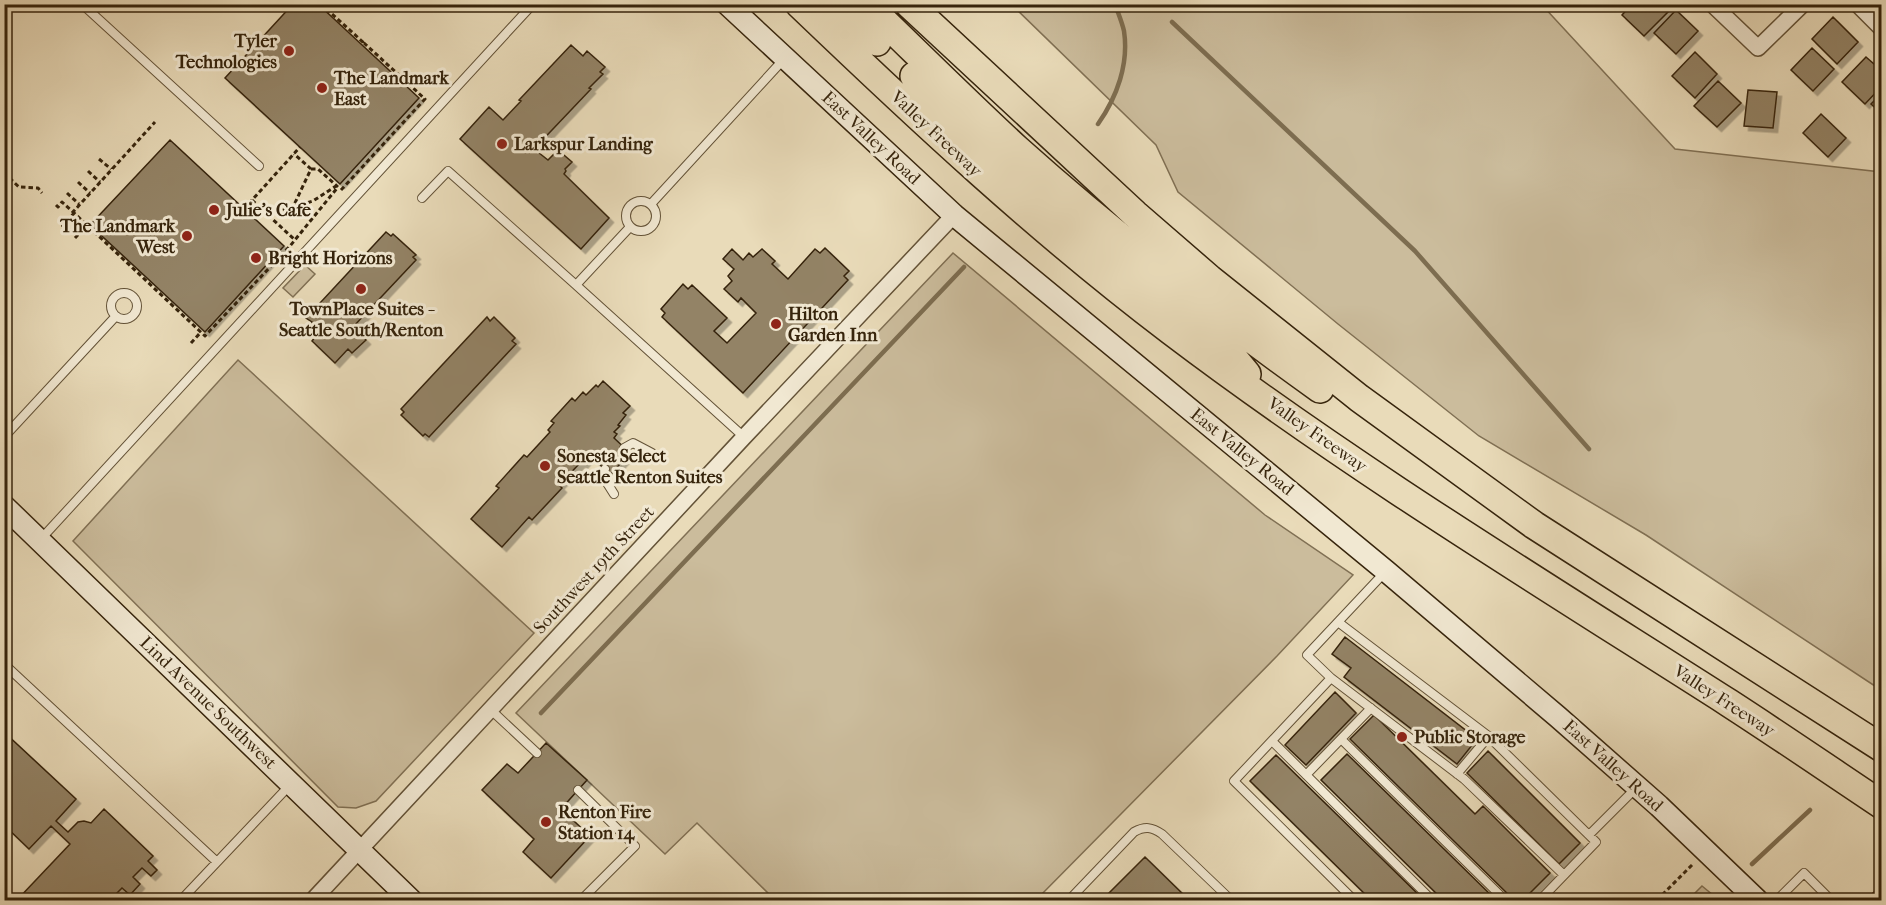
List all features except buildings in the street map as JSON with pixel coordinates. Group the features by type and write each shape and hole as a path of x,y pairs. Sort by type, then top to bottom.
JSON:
{"highway":[{"name":"Valley Freeway","path":"799,4 945,144 1011,201 1170,330 1273,405 1456,530 1733,706 1881,805"},
{"path":"838,4 964,125 1123,268 1223,345 1273,405"},
{"path":"866,4 1017,148 1150,261 1260,346 1426,466 1508,520 1534,525"},
{"path":"909,4 1135,214 1210,279 1359,398 1534,525 1881,748"}],"street":[{"name":"East Valley Road","path":"727,4 954,215 1386,571 1558,717 1638,787 1757,900"},
{"path":"1712,4 1758,48 1803,4"},
{"path":"1857,4 1881,29"},
{"name":"Southwest 19th Street","path":"313,900 954,215"},
{"name":"Lind Avenue Southwest","path":"7,514 39,541 411,900"}],"lane":[{"path":"82,4 259,166"},
{"path":"39,541 533,4"},
{"path":"651,204 785,58"},
{"path":"422,198 448,171 744,437"},
{"path":"641,201 651,204 656,213 652,226 644,231 630,227 627,223 626,212 631,204 641,201"},
{"path":"576,285 630,227"},
{"path":"4,437 116,316"},
{"path":"624,448 633,443 652,453"},
{"path":"605,469 602,475 614,494"},
{"path":"1386,571 1307,655 1331,678 1457,774 1564,875"},
{"path":"1338,622 1489,736 1596,842 1540,900"},
{"path":"4,664 217,862"},
{"path":"1331,678 1234,781 1354,900"},
{"path":"1306,775 1371,708"},
{"path":"491,710 537,753"},
{"path":"1457,774 1489,736"},
{"path":"1341,739 1505,900"},
{"path":"1272,741 1432,900"},
{"path":"181,900 291,784"},
{"path":"1589,835 1638,787"},
{"path":"578,790 635,846 582,900"},
{"path":"1069,900 1134,832 1143,827 1154,828 1162,834 1231,900"},
{"path":"1778,900 1804,873 1831,900"}],"path":[{"path":"56,205 58,207 62,202 144,282 205,336 425,99 321,4"},
{"path":"62,227 155,122"},
{"path":"244,208 300,147"},
{"path":"294,154 310,169 318,169 339,189"},
{"path":"99,159 112,170"},
{"path":"293,207 310,169"},
{"path":"88,171 100,182"},
{"path":"4,173 19,187 38,188 42,193"},
{"path":"78,182 90,193"},
{"path":"268,215 313,201 339,189"},
{"path":"67,193 80,205"},
{"path":"252,200 295,240"},
{"path":"75,238 87,225"},
{"path":"191,343 201,332"},
{"path":"1657,900 1705,851"}],"shaded area":[{"path":"1012,5 1542,5 1675,149 1881,172 1881,690 1646,535 1479,436 1178,192 1156,145"},
{"path":"953,253 1265,515 1353,575 1277,656 1036,900 775,900 697,823 665,854 516,713"},
{"path":"305,265 315,274 293,297 283,288"},
{"path":"238,360 534,633 376,801 356,808 338,807 73,541"},
{"path":"1702,886 1719,900 1688,900"}],"waterway":[{"path":"1098,124 1116,91 1125,56 1124,31 1115,4"},
{"path":"1172,22 1415,251 1589,449"},
{"path":"541,713 964,267"},
{"path":"1752,864 1810,810"}],"place":[{"name":"Tyler Technologies","path":"289,51"},
{"name":"The Landmark East","path":"322,88"},
{"name":"Larkspur Landing","path":"502,144"},
{"name":"Julie's Cafe","path":"214,210"},
{"name":"The Landmark West","path":"187,236"},
{"name":"Bright Horizons","path":"256,258"},
{"name":"TownPlace Suites - Seattle South/Renton","path":"361,289"},
{"name":"Hilton Garden Inn","path":"776,324"},
{"name":"Sonesta Select Seattle Renton Suites","path":"545,466"},
{"name":"Public Storage","path":"1402,737"},
{"name":"Renton Fire Station 14","path":"546,822"}]}
